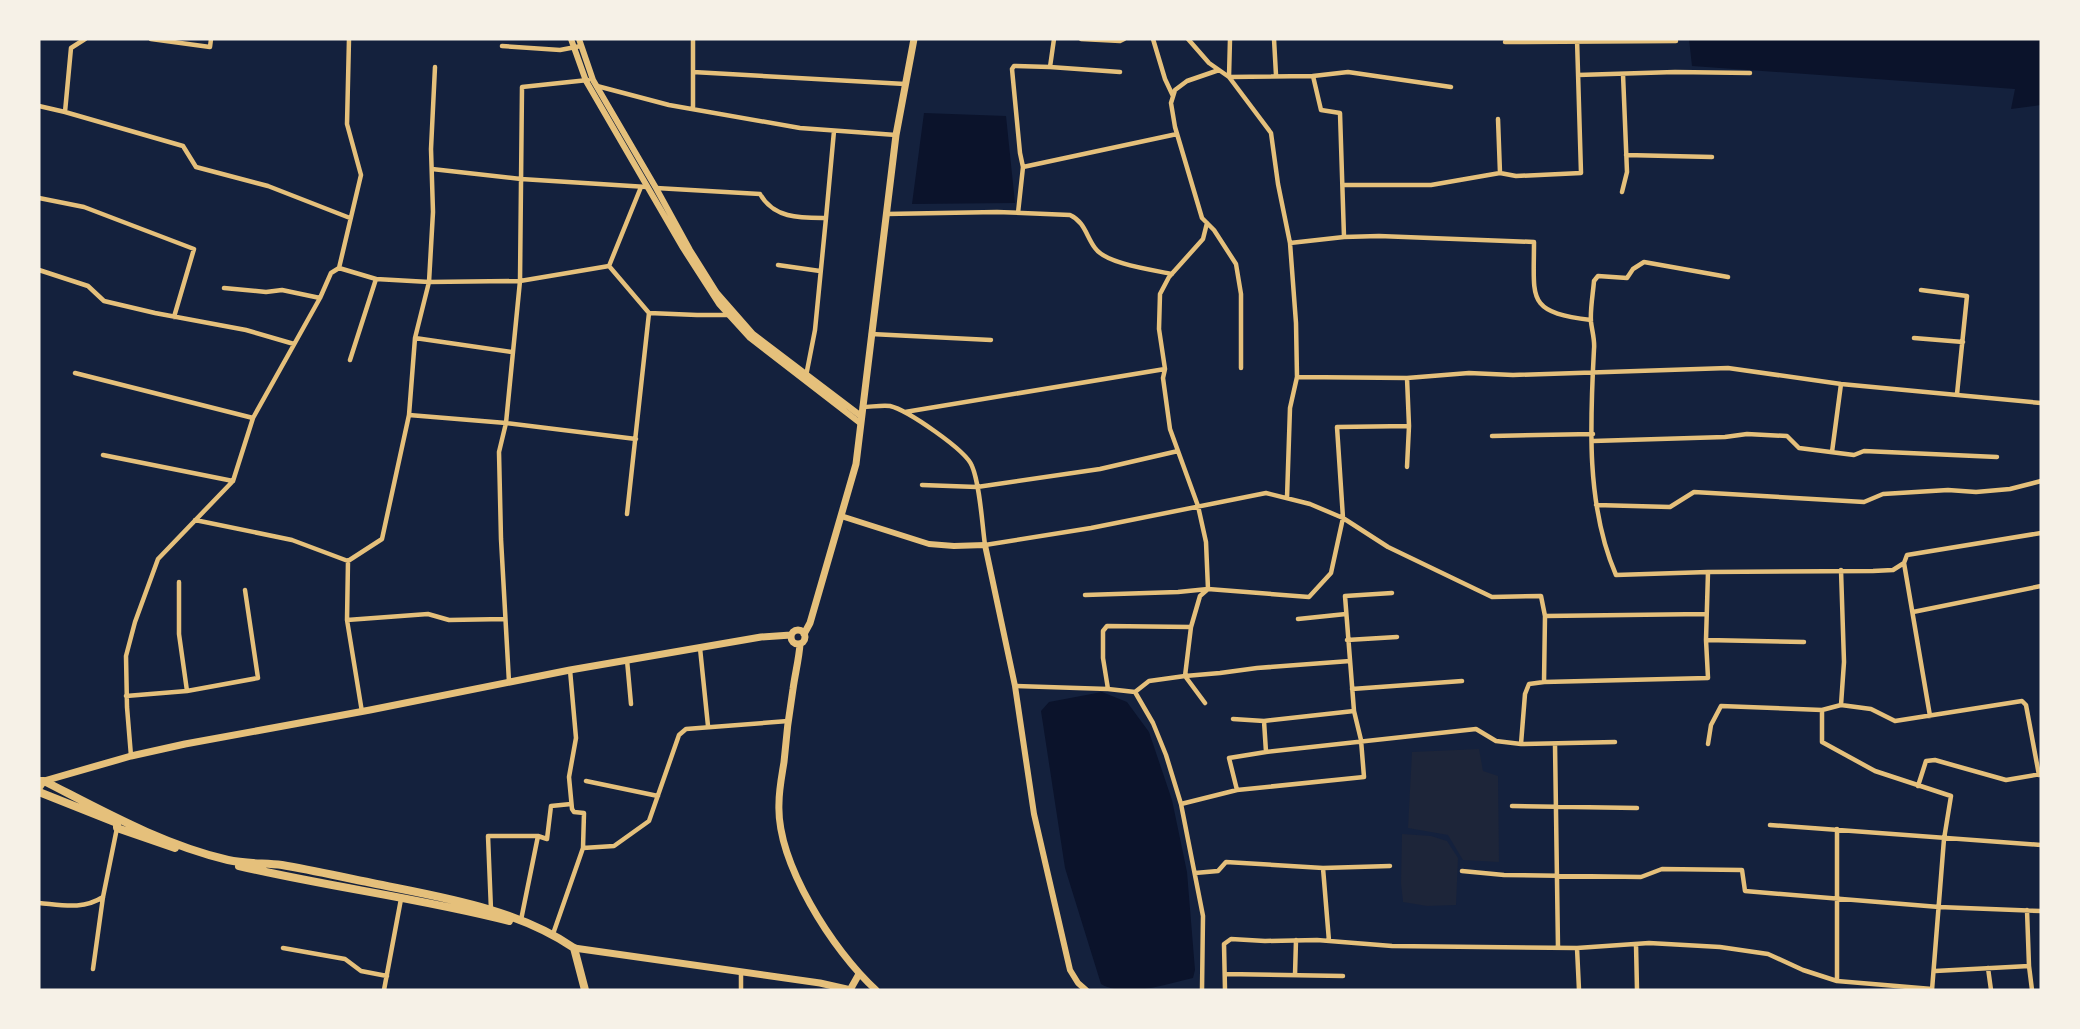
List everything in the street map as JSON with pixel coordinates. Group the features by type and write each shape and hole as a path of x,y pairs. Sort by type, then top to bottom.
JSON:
{"main road":[{"path":"876,990 859,974 827,931 798,879 785,848 778,803 800,644 804,640 804,634 810,623 856,464 896,135 914,39"},
{"path":"41,783 131,756 570,670 762,637 791,635 798,630 804,634"},
{"path":"791,635 792,642 800,644"},
{"path":"41,783 119,824 197,852 231,861 292,867 400,889 490,910 521,920 553,934 574,948 585,990"},
{"path":"39,792 196,856 285,877 470,911 514,923 574,948 820,983 850,990 859,974"}],"street":[{"path":"65,112 70,48 85,39"},
{"path":"151,39 210,47 212,39"},
{"path":"131,756 126,696 126,656 146,588 158,559 233,482 253,418 320,298 331,273 339,268 361,175 347,124 349,39"},
{"path":"571,39 592,82 653,188 731,315 750,338 860,420"},
{"path":"693,39 693,110"},
{"path":"1050,67 1054,39"},
{"path":"1081,39 1120,41 1124,39"},
{"path":"1153,39 1165,79 1173,96"},
{"path":"1188,39 1209,63 1229,77 1271,133 1290,243 1296,323 1297,377 1290,408 1287,498"},
{"path":"1229,77 1230,39"},
{"path":"1274,39 1276,75"},
{"path":"1343,185 1431,185 1500,173 1516,176 1581,173 1577,41"},
{"path":"1505,42 1676,41"},
{"path":"502,46 560,50 573,47 580,42 592,82 653,188"},
{"path":"1018,213 1023,167 1012,69 1014,66 1120,72"},
{"path":"348,561 382,539 409,415 415,338 429,282 433,212 435,68"},
{"path":"1219,70 1187,81 1175,90 1171,103 1202,218 1236,264 1241,294 1242,368"},
{"path":"693,72 905,84"},
{"path":"1229,77 1348,72 1451,87"},
{"path":"1578,75 1750,73"},
{"path":"1622,192 1627,172 1623,74"},
{"path":"1313,75 1320,110 1340,113 1344,237"},
{"path":"509,682 499,452 506,423 520,281 522,87 592,82 693,110 800,128 896,135"},
{"path":"39,106 183,146 196,167 268,186 350,218"},
{"path":"1498,119 1500,173"},
{"path":"806,375 815,330 834,131"},
{"path":"1023,167 1178,134"},
{"path":"1626,155 1712,157"},
{"path":"432,168 521,178 760,194 767,205 784,215 826,218"},
{"path":"609,266 641,187"},
{"path":"39,198 84,207 194,249 174,317"},
{"path":"886,214 1070,215 1078,218 1095,248 1101,254 1129,264 1172,274"},
{"path":"1207,223 1203,239 1172,274 1160,294 1159,329 1169,419 1198,506 1206,542 1208,589"},
{"path":"1290,243 1344,237 1437,237 1534,242 1534,291 1542,306 1556,314 1591,320"},
{"path":"1728,277 1644,262 1633,269 1627,278 1598,276 1594,281 1591,320 1595,346 1592,373 1596,505 1616,575 1893,570 1904,563"},
{"path":"778,265 820,271"},
{"path":"339,268 376,279 429,282 520,281 609,266"},
{"path":"609,266 649,313 627,514"},
{"path":"39,270 88,286 104,301 246,330 294,344"},
{"path":"350,360 376,279"},
{"path":"225,288 266,292 282,290 320,298"},
{"path":"1921,290 1967,296 1957,394"},
{"path":"649,313 731,315 860,420"},
{"path":"871,334 991,340"},
{"path":"415,338 512,352"},
{"path":"1914,338 1963,342"},
{"path":"1297,377 1407,378 1469,373 1513,375 1728,368 1841,384 2041,403"},
{"path":"905,412 1165,369"},
{"path":"75,373 253,418"},
{"path":"1407,378 1409,426 1407,467"},
{"path":"1832,452 1841,384"},
{"path":"862,407 890,406 905,412 945,439 972,464 985,544 1015,686 1034,814 1070,970 1078,983 1086,990"},
{"path":"409,415 506,423 636,439"},
{"path":"1085,595 1208,589 1309,597 1331,573 1343,518 1337,427 1409,426"},
{"path":"1492,436 1593,434"},
{"path":"1593,441 1725,437 1747,434 1787,436 1799,448 1854,455 1864,451 1997,457"},
{"path":"922,485 977,488 1100,469 1178,451"},
{"path":"103,455 233,482"},
{"path":"1596,505 1670,507 1694,492 1864,502 1883,494 1948,490 1976,492 2010,489 2041,481"},
{"path":"841,516 929,544 954,546 985,544 1091,528 1266,493 1310,504 1343,518 1388,547 1492,597 1541,596 1545,616 1544,682"},
{"path":"195,520 292,540 348,561"},
{"path":"1930,716 1904,563 1907,555 2041,533"},
{"path":"348,561 346,620 362,712"},
{"path":"1841,570 1844,662 1841,705"},
{"path":"1521,744 1525,694 1529,684 1708,678 1706,614 1708,572"},
{"path":"179,582 179,634 187,691"},
{"path":"1913,612 2041,586"},
{"path":"1205,703 1185,676 1191,627 1200,596 1208,589"},
{"path":"126,696 187,691 258,678 245,590"},
{"path":"1181,804 1237,790 1364,777 1361,740 1354,711 1345,596 1392,593"},
{"path":"346,620 428,614 449,620 505,619"},
{"path":"1298,619 1346,614"},
{"path":"1545,616 1706,614"},
{"path":"1108,689 1103,658 1103,631 1107,626 1191,627"},
{"path":"1347,640 1397,637"},
{"path":"1706,640 1804,642"},
{"path":"700,648 708,726"},
{"path":"627,660 631,704"},
{"path":"1015,686 1135,692 1149,681 1257,668 1350,662"},
{"path":"553,934 583,848 584,813 574,812 571,804 569,777 576,738 570,670"},
{"path":"1352,689 1462,681"},
{"path":"1135,692 1153,723 1181,804 1203,916 1202,990"},
{"path":"1708,744 1711,725 1721,706 1822,710 1841,705 1871,709 1895,722 2022,701 2026,705 2040,775 2006,780 1935,760 1926,761 1918,786"},
{"path":"1225,990 1224,944 1231,939 1329,941 1392,946 1577,948 1649,943 1720,947 1768,954 1803,970 1836,981 1932,990 1944,839 1951,796 1875,771 1821,742 1822,710"},
{"path":"1233,719 1264,721 1354,711"},
{"path":"583,848 614,846 649,821 679,735 686,729 788,721"},
{"path":"1264,721 1266,752"},
{"path":"1237,790 1228,758 1266,752 1476,729 1496,741 1521,744 1614,742"},
{"path":"1555,744 1558,948"},
{"path":"586,781 658,796"},
{"path":"490,910 488,836 538,836 547,839 551,806 571,804"},
{"path":"1512,806 1637,808"},
{"path":"93,969 103,897 119,824"},
{"path":"1770,825 2041,844"},
{"path":"1836,981 1837,829"},
{"path":"521,920 538,836"},
{"path":"1195,873 1218,871 1226,862 1323,868 1390,866"},
{"path":"1323,868 1329,941"},
{"path":"1462,871 1504,875 1641,877 1662,869 1742,870 1745,891 1939,907 2041,911"},
{"path":"39,903 80,906 92,904 103,897"},
{"path":"384,990 401,899"},
{"path":"2027,910 2032,990"},
{"path":"1295,975 1296,940"},
{"path":"1636,944 1637,990"},
{"path":"283,948 345,959 361,971 387,976"},
{"path":"1577,948 1579,990"},
{"path":"1935,970 2029,966"},
{"path":"1988,968 1991,990"},
{"path":"741,972 741,990"},
{"path":"1225,974 1343,976"}],"shaded area":[{"path":"1689,39 2041,39 2041,105 2011,109 2015,89 1692,66"},
{"path":"924,113 1006,116 1015,203 912,204"},
{"path":"1102,692 1127,702 1149,732 1172,800 1187,872 1195,970 1193,978 1146,989 1122,990 1101,984 1065,868 1041,711 1049,702"},
{"path":"1479,749 1483,771 1498,776 1499,862 1463,860 1448,835 1408,828 1412,752"},
{"path":"1402,834 1431,836 1447,841 1458,858 1456,905 1427,906 1403,902"}]}
